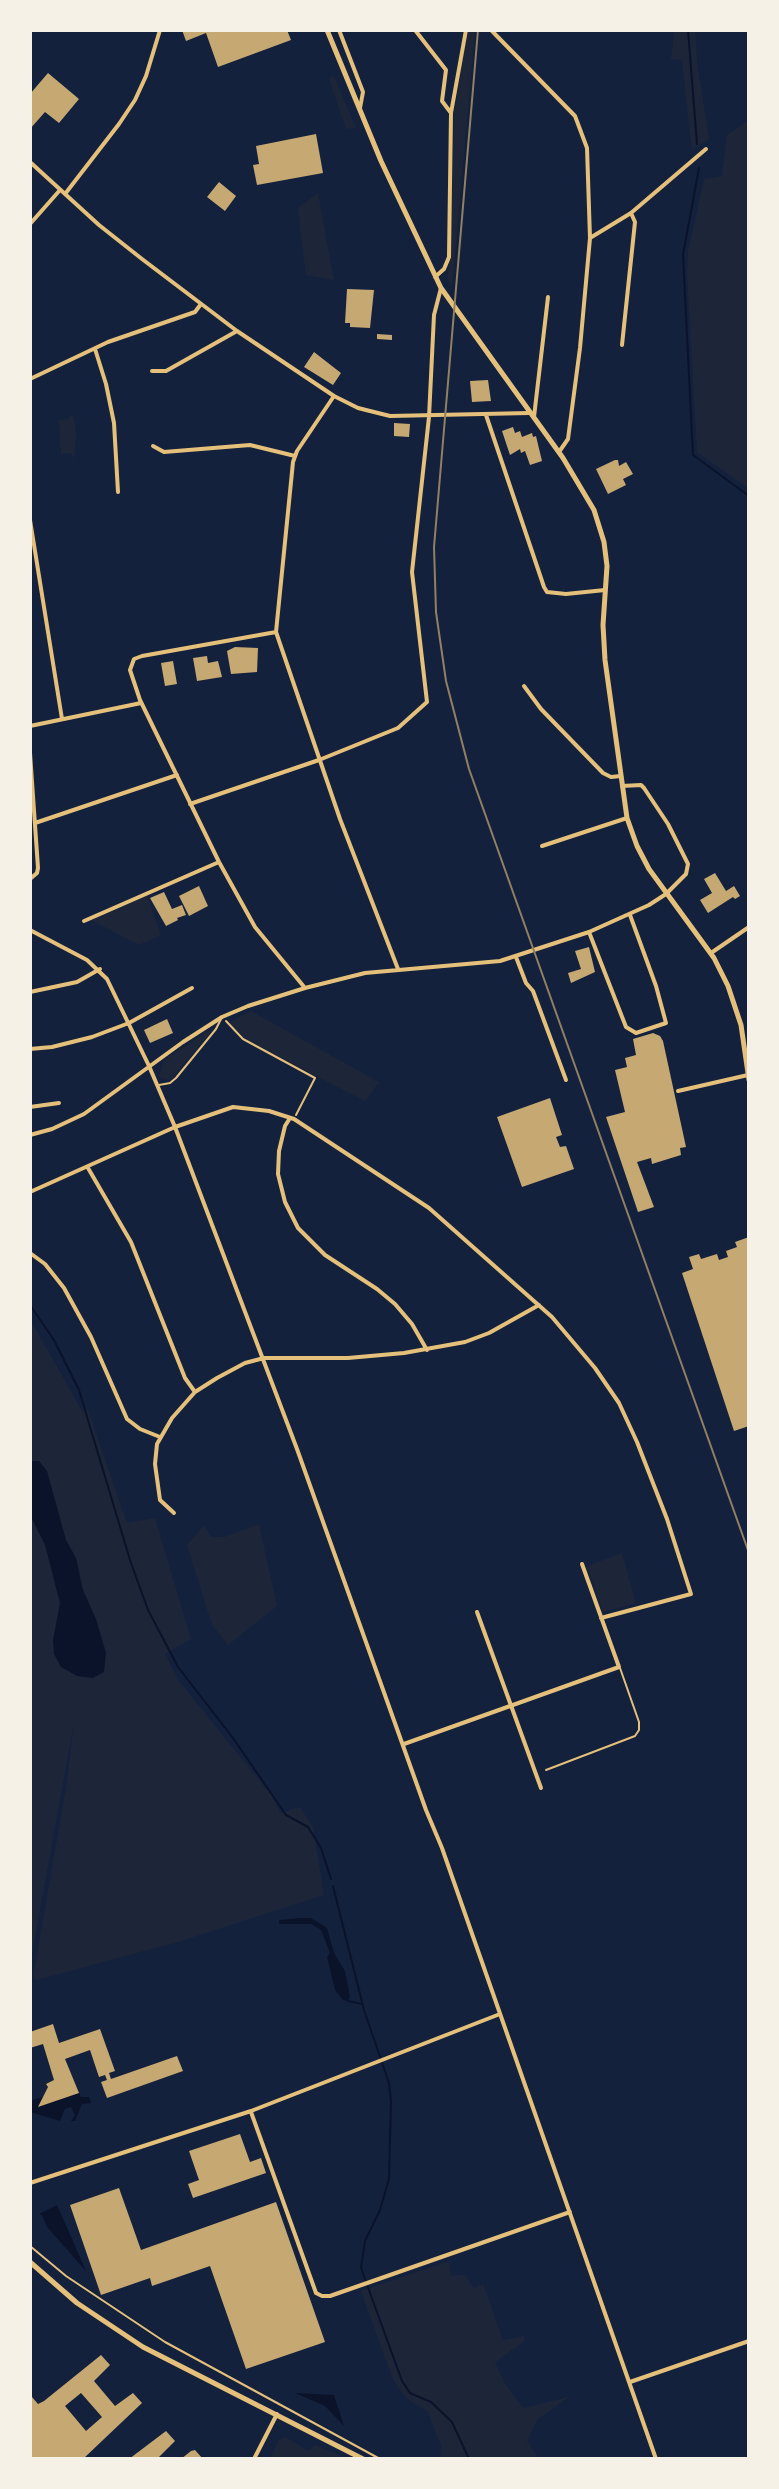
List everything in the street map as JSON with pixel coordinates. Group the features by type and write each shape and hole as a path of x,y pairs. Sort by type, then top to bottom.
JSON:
{"street":[{"path":"30,224 63,192 119,124 146,76 160,30"},
{"path":"327,30 404,212 441,288 559,452 594,510 604,542 607,566 603,640 627,818 637,846 666,894 710,954 736,1007 749,1078 678,1091"},
{"path":"339,30 363,92 360,108"},
{"path":"415,30 446,70 442,101 451,113"},
{"path":"435,277 444,269 449,257 451,113 466,30"},
{"path":"492,31 575,116 587,148 590,238 580,348 568,439 559,452"},
{"path":"590,238 631,213 706,149"},
{"path":"30,162 110,234 237,331 334,396 377,414 429,417 529,413"},
{"path":"622,345 635,222 631,213"},
{"path":"190,804 319,760 398,728 427,702 412,572 429,417 434,315 441,288"},
{"path":"534,420 548,297"},
{"path":"30,379 95,349 195,312 201,304"},
{"path":"152,371 166,371 237,331"},
{"path":"95,349 114,423 118,492"},
{"path":"334,396 295,456 276,632 319,760 398,969"},
{"path":"486,415 547,592 566,594 606,590"},
{"path":"153,446 164,452 250,445 295,456"},
{"path":"30,520 62,719"},
{"path":"276,632 167,650 134,659 130,670 141,703 219,862 255,927 305,988"},
{"path":"524,686 541,709 603,773 611,777 621,776"},
{"path":"30,726 141,703"},
{"path":"30,753 38,868 30,879"},
{"path":"35,823 177,775"},
{"path":"30,1135 84,1114 222,1017 305,988 365,973 516,957 630,915 666,894 686,874 688,864 668,824 644,788 641,785 622,786"},
{"path":"542,846 627,818"},
{"path":"84,921 219,862"},
{"path":"589,932 626,1027 636,1033 666,1023 630,915"},
{"path":"710,954 749,927"},
{"path":"30,930 100,969 129,1023 175,1127 264,1358 404,1744 656,2459"},
{"path":"516,957 526,983 533,991 566,1080"},
{"path":"30,992 77,982 100,969"},
{"path":"30,1049 92,1037 129,1023 192,988"},
{"path":"30,1107 59,1103"},
{"path":"30,1192 175,1127 233,1107 269,1111 292,1119 429,1208 539,1305 595,1368 619,1403 667,1519 691,1594 601,1618"},
{"path":"292,1119 285,1126 278,1174 285,1202 298,1228 325,1255 395,1304 412,1324 427,1350"},
{"path":"88,1168 131,1242 185,1378 195,1392"},
{"path":"30,1253 45,1264 64,1288 91,1337 127,1419 140,1429 160,1437"},
{"path":"174,1513 160,1500 156,1482 155,1464 160,1437 195,1392 245,1363 264,1358 348,1358 427,1350 489,1333 539,1305"},
{"path":"404,1744 619,1667 582,1564"},
{"path":"477,1612 541,1788"},
{"path":"30,2183 251,2111 500,2014"},
{"path":"251,2111 316,2293 322,2296 375,2281 570,2212"},
{"path":"30,2262 77,2303 118,2331 363,2459"},
{"path":"630,2382 749,2341"},
{"path":"254,2459 277,2414"}],"lane":[{"path":"157,1085 170,1083 176,1078 216,1029 222,1017"},
{"path":"546,1770 635,1736 639,1722 619,1667"}],"path":[{"path":"222,1017 243,1039 315,1078 292,1119"},
{"path":"30,2246 66,2276 165,2342 380,2459"}],"shaded area":[{"path":"468,30 475,30 452,288 447,278 451,258 454,114"},
{"path":"674,30 695,30 709,139 692,150 682,60 671,59"},
{"path":"334,76 356,128 346,129 329,78"},
{"path":"749,120 749,489 697,452 687,274 688,251 704,179 722,176 727,135"},
{"path":"318,193 334,280 306,275 298,208"},
{"path":"70,415 74,417 76,435 74,459 71,453 61,454 59,420 68,419"},
{"path":"147,896 161,935 139,945 91,920"},
{"path":"251,1011 379,1082 365,1101 250,1042 229,1023"},
{"path":"208,1031 210,1033 172,1078 159,1077 164,1060"},
{"path":"30,1319 82,1411 88,1410 127,1523 155,1518 191,1639 165,1654 178,1680 272,1796 280,1813 300,1807 313,1827 324,1895 181,1941 37,1980 33,1978 67,1781 74,1722 30,1965"},
{"path":"30,1461 39,1461 47,1471 66,1540 76,1558 83,1590 106,1653 104,1672 93,1678 77,1676 61,1667 54,1654 53,1640 60,1603 45,1545 30,1515"},
{"path":"259,1524 277,1606 228,1645 212,1625 187,1545 204,1525 211,1537 224,1537"},
{"path":"622,1553 636,1603 603,1612 587,1566"},
{"path":"311,1918 327,1928 334,1953 345,1971 348,2001 343,2000 335,1990 327,1957 330,1953 321,1930 311,1924 279,1924 279,1920"},
{"path":"79,2093 81,2097 89,2097 91,2103 82,2104 75,2121 71,2121 75,2115 71,2107 65,2109 60,2121 30,2112 30,2101 43,2097 39,2106"},
{"path":"57,2205 86,2271 39,2214"},
{"path":"449,2261 451,2276 465,2275 474,2288 483,2284 503,2340 524,2336 525,2341 495,2362 504,2382 523,2408 569,2397 537,2420 527,2441 539,2459 440,2459 441,2446 428,2412 406,2398 393,2380 361,2291"},
{"path":"295,2393 334,2395 344,2426 325,2406"},
{"path":"285,2437 309,2451 315,2445 349,2459 270,2459 279,2440"}],"building":[{"path":"182,30 287,30 291,40 218,67 206,33 186,41"},
{"path":"48,73 79,99 59,123 45,112 30,129 30,94"},
{"path":"316,134 323,173 257,185 253,165 259,164 256,146"},
{"path":"219,182 236,196 225,211 207,197"},
{"path":"347,289 374,290 370,328 350,327 350,323 345,323"},
{"path":"377,334 392,335 392,340 377,339"},
{"path":"314,352 341,373 333,385 304,367"},
{"path":"488,380 491,401 472,402 470,381"},
{"path":"394,423 410,424 409,437 394,436"},
{"path":"513,427 515,433 520,431 522,437 532,433 533,437 536,436 542,461 530,465 525,451 521,453 520,449 510,455 502,431"},
{"path":"618,460 619,466 626,462 633,474 623,479 626,485 608,494 596,469"},
{"path":"235,647 258,648 257,672 231,674 227,651"},
{"path":"207,656 208,663 218,661 222,677 197,681 193,658"},
{"path":"173,661 177,684 165,686 161,663"},
{"path":"715,873 726,891 734,886 740,896 733,897 708,913 700,900 712,893 704,879"},
{"path":"199,886 208,906 189,916 179,896"},
{"path":"164,892 172,909 182,905 186,915 166,926 150,898"},
{"path":"589,947 595,972 571,983 568,973 581,969 575,951"},
{"path":"167,1019 173,1033 150,1043 144,1030"},
{"path":"653,1033 663,1041 686,1147 680,1148 681,1155 652,1164 651,1158 637,1162 654,1207 638,1212 606,1117 625,1112 615,1070 627,1067 625,1058 636,1055 633,1039"},
{"path":"550,1098 562,1135 556,1137 560,1147 566,1146 574,1169 522,1187 497,1117"},
{"path":"749,1237 749,1426 734,1431 682,1273 693,1269 689,1257 699,1254 701,1259 717,1254 719,1260 728,1257 726,1251 737,1247 735,1242"},
{"path":"53,2024 59,2043 100,2029 115,2071 109,2073 111,2079 177,2056 183,2071 107,2098 101,2082 107,2080 105,2075 99,2077 90,2050 65,2059 79,2093 38,2107 48,2087 46,2084 54,2080 43,2044 30,2048 30,2032"},
{"path":"240,2134 250,2162 261,2158 266,2173 193,2198 188,2184 199,2180 189,2151"},
{"path":"119,2188 141,2250 276,2202 325,2342 246,2369 210,2266 152,2286 150,2278 101,2295 70,2205"},
{"path":"101,2355 110,2365 94,2381 115,2406 133,2393 142,2403 83,2459 32,2459 30,2399 32,2397 38,2404","holes":["81,2393 102,2417 86,2431 65,2406"]},
{"path":"166,2431 175,2441 157,2459 129,2459"},
{"path":"195,2450 203,2459 181,2459 191,2451"}],"waterway":[{"path":"688,30 697,144"},
{"path":"699,168 683,255 693,455 749,496"},
{"path":"30,1305 54,1340 79,1390 148,1610 178,1667 233,1738 286,1815 308,1827 321,1848 331,1879"},
{"path":"333,1886 364,2010 389,2083 391,2102 389,2179 380,2210 365,2241 361,2268 402,2381 410,2393 431,2402 452,2422 469,2459"},
{"path":"348,2001 362,2004"}],"railway":[{"path":"478,30 434,547 436,612 446,681 469,769 749,1553"}]}
